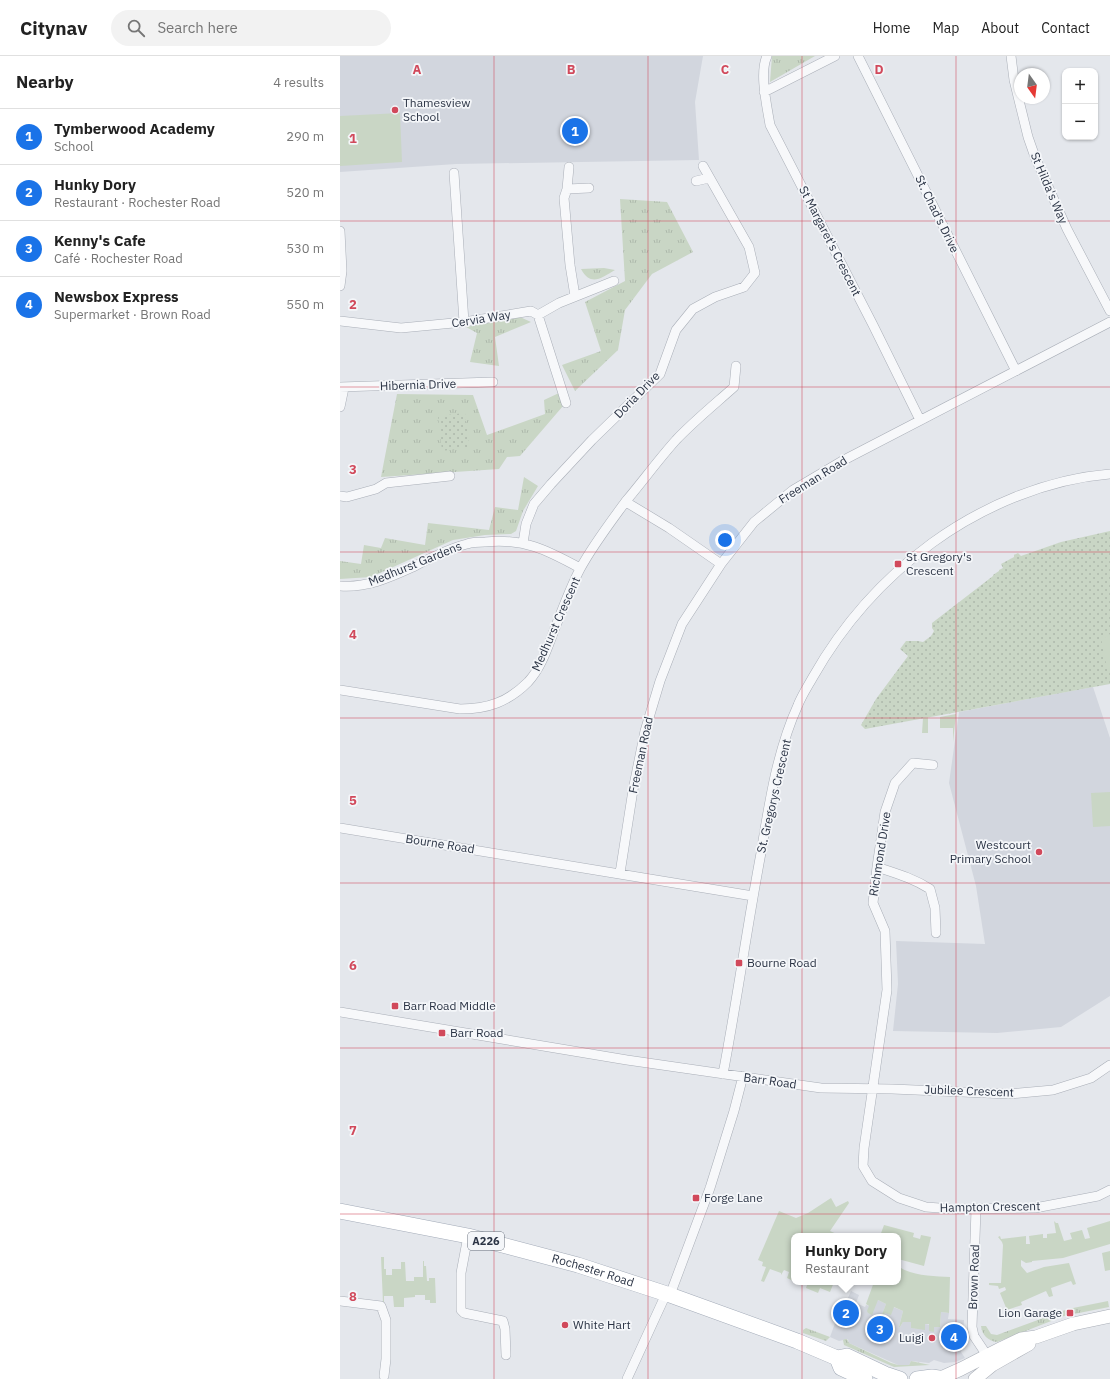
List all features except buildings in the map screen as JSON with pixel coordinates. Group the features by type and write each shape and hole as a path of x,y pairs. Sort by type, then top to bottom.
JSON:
{"main road":[{"name":"Rochester Road","path":"340,1211 468,1236 578,1265 797,1341 837,1358 847,1356 884,1374 900,1379"},
{"path":"917,1379 927,1377 943,1378 990,1360 1022,1339 1036,1337 1073,1324 1110,1316"},
{"name":"Rochester Road","path":"837,1358 841,1368 866,1379"},
{"path":"975,1379 990,1360"}],"street":[{"name":"St Margaret's Crescent","path":"767,56 764,61 764,92 770,125 920,420"},
{"path":"764,92 835,56"},
{"name":"St. Chad's Drive","path":"858,56 1016,371"},
{"name":"St Hilda's Way","path":"1011,56 1014,80 1028,137 1035,157 1067,229 1110,311"},
{"name":"Doria Drive","path":"523,543 526,524 534,504 592,440 660,374 676,330 693,309 716,297 744,288 755,273 749,247 709,178 704,166"},
{"path":"569,167 567,189 564,198 570,265 576,296"},
{"path":"454,173 464,322"},
{"path":"696,181 709,178"},
{"path":"567,189 589,188"},
{"path":"340,231 342,271 340,286"},
{"path":"566,403 538,315 559,303 614,281"},
{"name":"Cervia Way","path":"340,321 400,328 464,322 531,311 538,315"},
{"name":"Freeman Road","path":"620,873 633,790 645,731 660,681 682,624 721,564 754,522 793,490 842,461 1110,322"},
{"name":"Medhurst Crescent","path":"340,690 460,709 477,709 504,700 516,694 530,680 539,668 580,568 613,517 648,472 677,439 734,386 736,366"},
{"name":"Hibernia Drive","path":"340,407 342,388 493,382"},
{"name":"St. Gregorys Crescent","path":"723,1074 753,896 775,778 786,739 798,705 825,657 859,610 883,584 916,554 940,537 976,516 1012,499 1048,486 1090,476 1110,474"},
{"path":"340,496 347,497 376,489 386,483 450,476"},
{"path":"626,502 669,528 721,564"},
{"name":"Medhurst Gardens","path":"340,586 354,587 375,583 468,543 496,541 523,543 550,552 580,568"},
{"name":"Richmond Drive","path":"873,1089 887,990 885,932 873,903 885,812 895,783 913,763 933,765"},
{"name":"Bourne Road","path":"340,828 753,896"},
{"path":"877,868 920,882 930,889 935,908 936,933"},
{"name":"Barr Road","path":"340,1012 723,1074 821,1088"},
{"name":"Jubilee Crescent","path":"821,1088 892,1089 1009,1094 1053,1090 1092,1078 1110,1066"},
{"path":"627,1379 668,1295 710,1188 734,1111 743,1076"},
{"name":"Hampton Crescent","path":"873,1089 864,1148 863,1166 872,1181 899,1198 926,1207 953,1209 1035,1208 1098,1196 1110,1190"},
{"name":"Brown Road","path":"976,1209 972,1327 974,1336 990,1360"},
{"path":"468,1236 461,1273 461,1310 464,1313 503,1321 505,1329 506,1355"},
{"path":"340,1301 381,1306 386,1320 386,1358 384,1376"}],"shaded area":[{"path":"340,56 703,56 695,102 699,160 456,164 340,172"},
{"name":"Westcourt Primary School","path":"1093,687 1110,738 1110,996 1061,1027 997,1033 893,1031 898,984 896,941 985,944 976,886 949,783 959,712"},
{"path":"851,1291 859,1295 856,1303 865,1307 866,1305 869,1306 878,1300 886,1304 882,1315 883,1318 885,1313 893,1307 903,1311 899,1327 903,1322 911,1322 911,1328 925,1329 925,1324 940,1327 941,1312 949,1313 948,1319 964,1320 961,1352 965,1358 955,1362 944,1363 934,1360 929,1363 911,1361 909,1365 898,1365 849,1343 848,1339 839,1341 830,1337 838,1315 840,1316"}],"green space":[{"path":"772,56 815,56 770,82"},
{"path":"400,113 402,162 340,166 340,116"},
{"path":"620,199 667,202 693,252 652,274 625,310 618,350 575,391 562,365 601,351 585,302 625,281"},
{"path":"604,268 615,270 601,278 592,279 585,275 581,269"},
{"path":"520,317 531,322 495,337 499,366 470,362 477,333 466,327"},
{"path":"559,393 563,406 520,456 507,457 499,469 381,477 397,394 473,395 487,435 545,414 544,400"},
{"path":"465,413 469,447 442,451 438,416"},
{"path":"524,477 538,486 523,511 516,531 511,534 485,535 453,540 371,577 340,579 340,561 361,564 364,545 381,548 385,538 425,545 428,523 489,530 495,507 518,510"},
{"path":"1110,531 1110,684 865,729 861,725 876,699 908,656 900,649 906,641 923,642 931,636 934,631 932,628 932,623 1003,568 1001,564 1018,553 1021,556 1061,542"},
{"path":"1110,634 1110,668 1107,668 1101,638"},
{"path":"956,714 953,742 953,728 940,728 940,717"},
{"path":"928,717 928,733 922,733 923,718"},
{"path":"1110,792 1110,826 1093,827 1091,793"},
{"path":"831,1198 836,1207 848,1201 849,1203 830,1231 834,1233 791,1233 791,1280 787,1278 789,1272 784,1270 781,1275 781,1273 770,1269 764,1282 761,1281 766,1267 762,1266 763,1262 758,1260 779,1211 796,1218 808,1213"},
{"path":"1054,1221 1058,1223 1064,1241 1072,1239 1070,1233 1082,1230 1085,1239 1090,1238 1087,1228 1110,1221 1110,1244 1063,1258 1026,1263 1021,1260 1021,1266 1027,1273 1044,1267 1069,1263 1076,1284 1073,1285 1071,1281 1051,1288 1053,1296 1049,1297 1046,1291 1021,1302 1022,1305 1007,1310 1000,1293 1006,1290 1005,1287 999,1289 998,1286 989,1285 989,1283 1001,1283 1003,1245 998,1237 1000,1236 1001,1239 1026,1236 1026,1244 1030,1244 1029,1236 1043,1234 1043,1238 1047,1238 1047,1234 1056,1233"},
{"path":"884,1225 914,1233 913,1237 920,1239 921,1235 931,1237 924,1266 901,1260 901,1233 881,1233"},
{"path":"1110,1251 1110,1270 1105,1271 1102,1253"},
{"path":"381,1257 384,1257 384,1269 386,1269 386,1275 392,1275 392,1269 401,1269 401,1262 405,1262 406,1281 414,1281 414,1277 423,1277 424,1261 424,1266 426,1266 427,1281 429,1281 429,1278 435,1278 436,1303 430,1303 430,1300 425,1300 425,1295 415,1295 415,1297 404,1298 404,1307 394,1307 393,1296 384,1296 383,1303"},
{"path":"901,1268 916,1274 950,1277 949,1313 941,1312 940,1327 934,1327 934,1332 929,1331 929,1324 925,1324 925,1330 911,1328 911,1322 903,1322 899,1327 903,1311 894,1307 891,1315 885,1313 883,1318 881,1317 886,1304 878,1300 872,1315 868,1313 867,1311 869,1306 866,1304 873,1285 901,1285"},
{"path":"807,1285 833,1285 830,1292 820,1288 818,1293 806,1288"},
{"path":"1108,1301 1109,1307 1064,1316 997,1342 988,1339 984,1335 981,1326 986,1326 991,1334 997,1335 1068,1309"},
{"path":"806,1328 830,1337 826,1341 803,1333 803,1330"},
{"path":"847,1339 849,1343 891,1363 898,1365 909,1365 911,1361 930,1365 894,1367 844,1345 843,1340"}],"place":[{"name":"Thamesview School","path":"395,110"},
{"name":"Tymberwood Academy","path":"575,131"},
{"name":"St Gregory's Crescent","path":"898,564"},
{"name":"Westcourt Primary School","path":"1039,852"},
{"name":"Bourne Road","path":"739,963"},
{"name":"Barr Road Middle","path":"395,1006"},
{"name":"Barr Road","path":"442,1033"},
{"name":"Forge Lane","path":"696,1198"},
{"name":"Hunky Dory","path":"846,1313"},
{"name":"Lion Garage","path":"1070,1313"},
{"name":"White Hart","path":"565,1325"},
{"name":"Kenny's Cafe","path":"880,1329"},
{"name":"Newsbox Express","path":"954,1337"},
{"name":"Luigi","path":"932,1338"}]}
